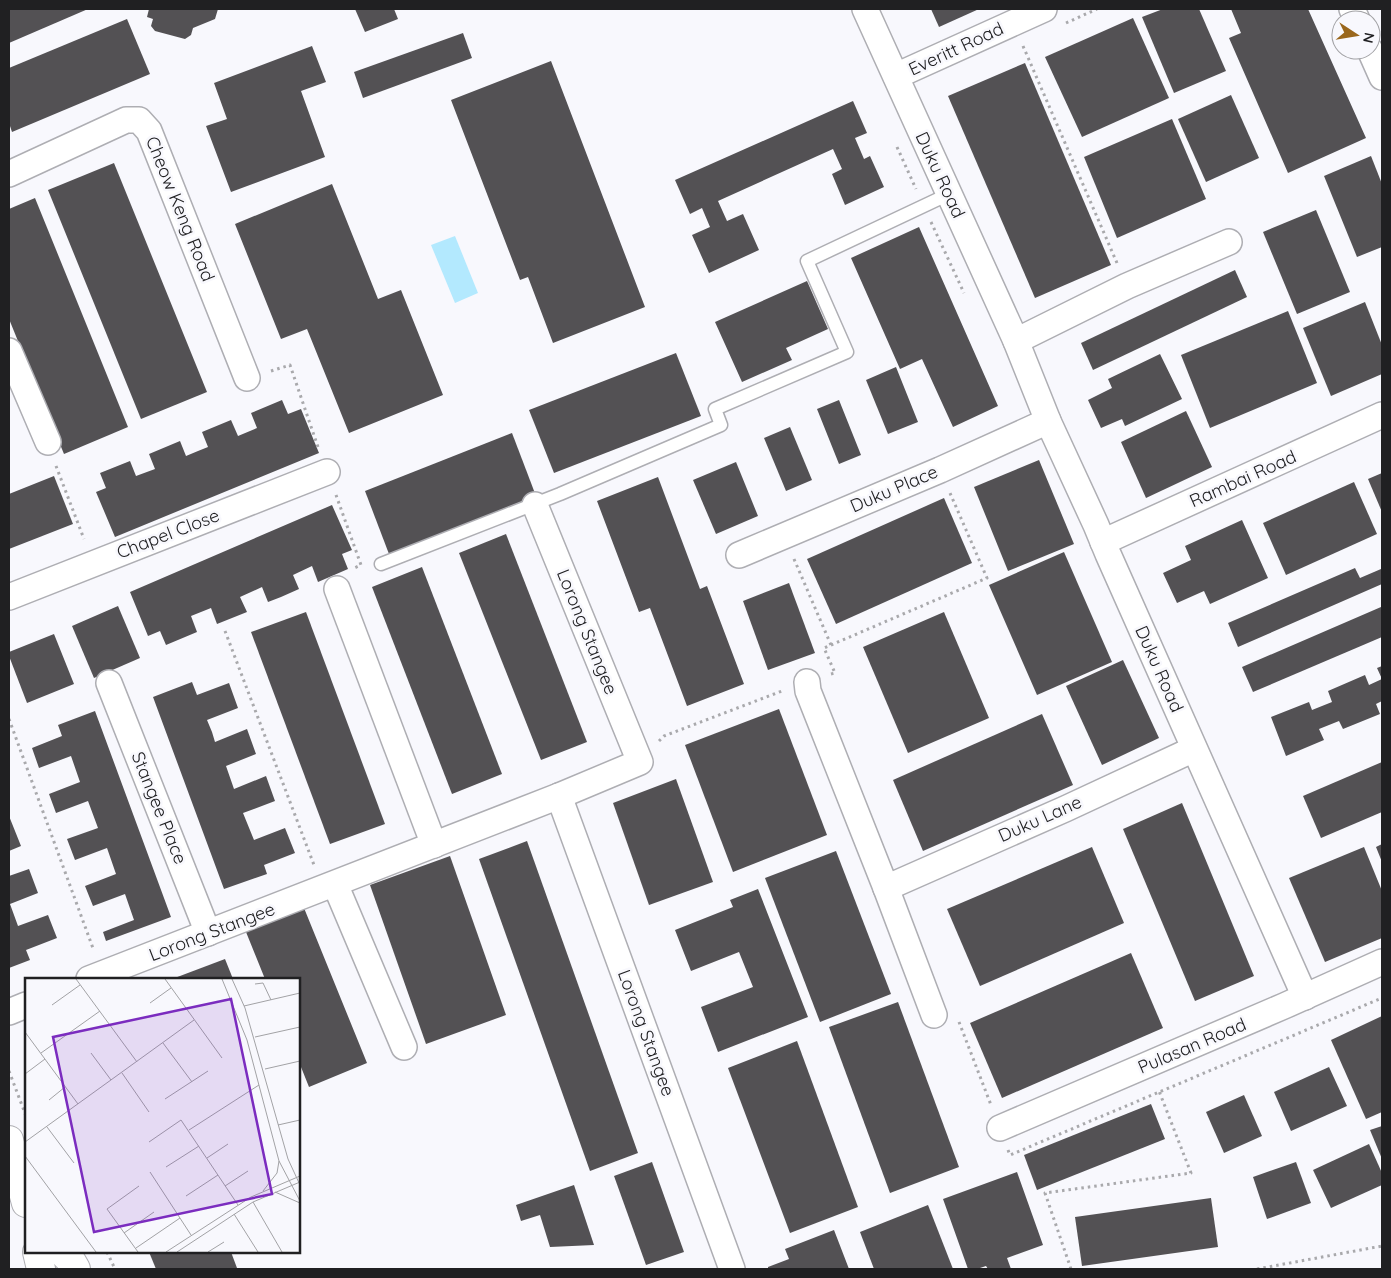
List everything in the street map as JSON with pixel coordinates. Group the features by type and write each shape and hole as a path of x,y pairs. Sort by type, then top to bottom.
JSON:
{"main road":[{"path":"9,1140 25,1199"},
{"path":"37,1253 41,1269"},
{"path":"63,1253 76,1269"}],"street":[{"name":"Duku Road","path":"865,9 1016,341 1048,421 1305,997"},
{"name":"Everitt Road","path":"896,76 1030,13"},
{"path":"1374,60 1382,77"},
{"name":"Cheow Keng Road","path":"9,174 126,120 139,120 150,132 248,378"},
{"path":"1016,341 1127,286 1230,242"},
{"path":"9,352 48,442"},
{"name":"Rambai Road","path":"1103,542 1382,415"},
{"name":"Duku Place","path":"739,555 940,470 1048,421"},
{"name":"Chapel Close","path":"9,597 327,472"},
{"name":"Lorong Stangee","path":"109,975 208,933 329,887 640,762 535,505"},
{"path":"337,589 434,845"},
{"name":"Stangee Place","path":"109,682 208,933"},
{"path":"807,682 808,691 934,1015"},
{"name":"Duku Lane","path":"886,888 1194,749"},
{"name":"Lorong Stangee","path":"558,796 732,1269"},
{"path":"329,887 404,1047"},
{"name":"Pulasan Road","path":"1000,1128 1382,962"},
{"path":"9,1012 25,1004"}],"lane":[{"path":"381,564 535,505 721,425 714,409 847,352 806,261 949,194"}],"path":[{"path":"1030,13 1127,286"},
{"path":"248,378 290,365 361,565 333,578 337,589"},
{"path":"48,442 93,563"},
{"path":"640,762 664,736 834,673 824,648 987,578 940,470"},
{"path":"784,535 831,645"},
{"path":"225,631 329,887"},
{"path":"9,720 109,975"},
{"path":"934,1015 954,1009 1010,1155 1382,998"},
{"path":"1071,1269 1045,1193 1191,1172 1159,1092 1150,1064"},
{"path":"9,1071 25,1113"},
{"path":"1257,1269 1382,1246"},
{"path":"107,1253 115,1269"}],"water":[{"path":"455,236 478,293 455,303 431,245"}],"building":[{"path":"9,9 88,9 9,43"},
{"path":"149,9 218,9 215,19 193,28 191,35 185,39 155,31 151,26 153,19 147,17"},
{"path":"355,9 394,9 398,19 365,32"},
{"path":"931,9 979,9 939,27"},
{"path":"1163,9 1199,9 1226,71 1174,93 1142,17"},
{"path":"1231,9 1308,9 1366,138 1288,173 1229,38 1241,33"},
{"path":"1133,18 1169,98 1082,137 1045,57"},
{"path":"127,19 150,74 12,132 9,123 9,68"},
{"path":"463,33 472,58 363,98 354,72"},
{"path":"312,46 326,82 301,91 325,157 231,192 206,126 227,119 214,83"},
{"path":"551,61 645,307 553,343 528,277 520,280 451,100"},
{"path":"1025,63 1111,265 1035,298 948,96"},
{"path":"1231,95 1259,158 1206,182 1178,119"},
{"path":"853,101 867,133 855,138 864,159 870,156 884,187 845,205 832,174 842,169 833,149 718,201 727,221 743,214 759,250 709,273 692,235 710,227 702,208 690,214 675,180"},
{"path":"1172,119 1206,199 1117,238 1084,157"},
{"path":"1371,156 1382,184 1382,247 1357,257 1324,176"},
{"path":"114,163 207,392 141,419 48,190"},
{"path":"332,184 378,299 401,290 443,395 349,433 307,329 281,339 235,224"},
{"path":"35,198 128,427 64,454 9,319 9,209"},
{"path":"1316,210 1350,292 1297,314 1263,232"},
{"path":"919,227 998,406 953,427 922,359 900,369 851,258"},
{"path":"1235,270 1247,297 1093,370 1081,343"},
{"path":"807,281 828,329 786,348 792,360 742,382 715,322"},
{"path":"1365,302 1382,345 1382,374 1331,396 1303,328"},
{"path":"1288,311 1317,383 1210,428 1181,355"},
{"path":"676,353 701,416 554,473 529,410"},
{"path":"1160,354 1182,399 1125,426 1122,419 1101,428 1088,400 1112,388 1108,379"},
{"path":"896,367 918,422 888,434 866,380"},
{"path":"282,400 288,414 301,409 319,453 115,537 96,492 106,488 100,473 130,461 136,476 155,469 149,454 180,441 186,456 208,447 202,432 231,420 238,436 257,428 251,413"},
{"path":"839,400 861,455 839,464 817,409"},
{"path":"1186,411 1212,467 1146,498 1121,442"},
{"path":"790,427 812,480 786,491 764,438"},
{"path":"512,433 536,496 389,554 365,491"},
{"path":"1039,460 1074,544 1008,571 974,487"},
{"path":"736,462 758,516 716,534 693,480"},
{"path":"1382,473 1382,512 1368,479"},
{"path":"54,476 73,524 9,549 9,494"},
{"path":"658,477 700,589 707,586 744,684 687,706 650,608 639,612 597,501"},
{"path":"1354,482 1377,534 1286,575 1263,523"},
{"path":"944,498 972,563 836,624 807,559"},
{"path":"332,505 352,550 342,554 348,569 318,582 312,566 293,575 299,589 281,597 268,602 262,587 240,597 247,612 217,624 211,608 191,616 197,632 166,645 160,631 148,636 130,592"},
{"path":"1242,520 1268,578 1210,604 1204,591 1177,603 1163,573 1191,560 1185,546"},
{"path":"506,534 587,742 541,760 459,553"},
{"path":"1064,552 1112,662 1037,695 989,585"},
{"path":"422,567 502,774 452,794 372,587"},
{"path":"1355,568 1360,578 1381,569 1382,584 1238,647 1228,623"},
{"path":"789,583 815,653 768,670 743,601"},
{"path":"118,606 140,658 94,678 72,626"},
{"path":"1381,607 1382,637 1253,692 1242,667"},
{"path":"306,612 385,824 330,844 251,632"},
{"path":"944,612 989,718 908,753 863,647"},
{"path":"54,634 74,684 27,703 9,652"},
{"path":"1123,660 1159,738 1102,765 1066,686"},
{"path":"1382,666 1382,679 1377,668"},
{"path":"1365,675 1369,685 1382,679 1382,701 1376,704 1380,714 1343,729 1339,721 1319,729 1324,740 1286,756 1271,717 1309,702 1312,710 1332,702 1328,691"},
{"path":"192,682 197,695 229,683 238,708 207,720 215,742 247,729 256,754 226,766 234,789 266,776 275,801 243,813 254,840 285,828 295,853 264,865 267,874 224,889 153,697"},
{"path":"779,709 827,835 733,872 685,745"},
{"path":"95,711 171,917 106,941 103,932 134,920 125,894 93,906 85,886 116,874 107,848 75,860 67,839 98,828 88,801 56,813 49,794 80,782 71,756 39,768 32,748 62,736 58,725"},
{"path":"1042,714 1073,785 923,851 893,780"},
{"path":"1382,762 1382,812 1321,838 1303,796"},
{"path":"676,779 713,882 649,905 613,803"},
{"path":"1182,803 1254,976 1195,1001 1123,829"},
{"path":"9,816 21,846 9,851"},
{"path":"527,841 638,1153 590,1171 479,859"},
{"path":"1382,844 1382,862 1376,847"},
{"path":"1092,847 1124,923 980,986 947,909"},
{"path":"1364,847 1382,891 1382,938 1325,962 1289,878"},
{"path":"836,851 891,994 820,1022 765,878"},
{"path":"450,856 506,1015 426,1044 370,885"},
{"path":"29,869 38,893 10,904 18,926 48,915 57,938 26,950 30,960 9,968 9,876"},
{"path":"758,889 808,1017 718,1052 701,1007 753,987 739,952 691,971 675,930 733,907 730,900"},
{"path":"304,908 367,1063 309,1087 300,1064 300,978 265,978 246,932"},
{"path":"1131,953 1163,1028 1002,1098 970,1023"},
{"path":"225,959 233,978 175,978"},
{"path":"898,1002 959,1167 890,1193 829,1027"},
{"path":"1382,1016 1382,1112 1366,1119 1331,1040"},
{"path":"797,1041 858,1207 790,1233 728,1068"},
{"path":"1329,1067 1347,1106 1291,1131 1274,1092"},
{"path":"1244,1095 1262,1136 1224,1153 1206,1112"},
{"path":"1151,1104 1165,1139 1037,1190 1024,1155"},
{"path":"1382,1126 1382,1159 1370,1130"},
{"path":"1369,1144 1382,1173 1382,1185 1331,1208 1313,1170"},
{"path":"652,1162 684,1252 646,1265 614,1176"},
{"path":"1296,1162 1311,1203 1267,1219 1253,1177"},
{"path":"1017,1172 1043,1245 1007,1258 1011,1269 988,1269 986,1266 968,1269 943,1199"},
{"path":"574,1185 594,1245 550,1247 540,1215 521,1221 516,1205"},
{"path":"1211,1198 1218,1247 1082,1266 1075,1217"},
{"path":"928,1205 953,1269 874,1269 860,1232"},
{"path":"834,1230 849,1269 768,1269 768,1267 789,1259 785,1249"},
{"path":"149,1253 231,1253 237,1268 234,1269 156,1269"}]}
